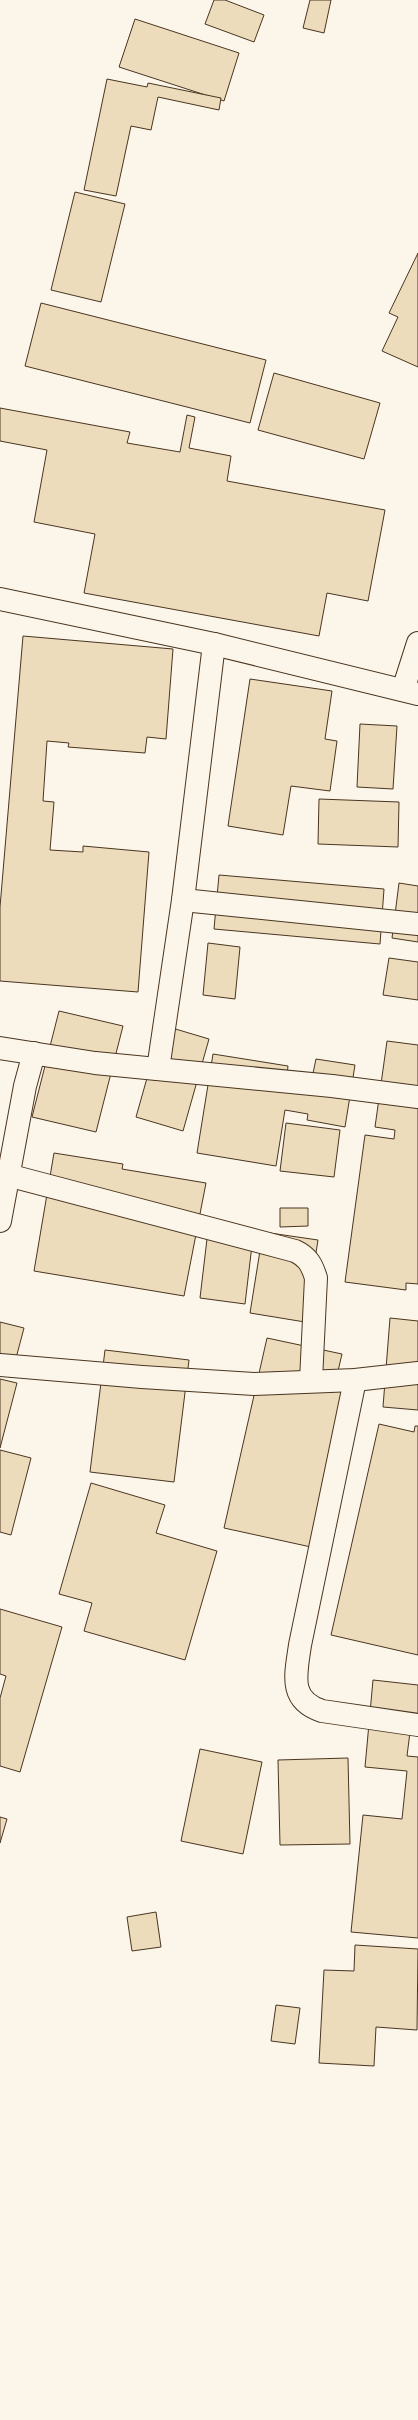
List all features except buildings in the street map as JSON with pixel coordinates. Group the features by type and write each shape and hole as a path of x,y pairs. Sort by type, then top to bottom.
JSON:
{"street":[{"path":"0,599 214,644 410,692 418,644"},
{"path":"158,1069 183,900 214,644"},
{"path":"183,900 418,924"},
{"path":"0,1048 95,1063 332,1086 418,1097"},
{"path":"0,1221 4,1174 34,1053"},
{"path":"4,1174 295,1251 304,1256 312,1266 316,1278 311,1380"},
{"path":"0,1365 254,1384 311,1380 355,1380 418,1373"},
{"path":"355,1380 300,1645 297,1689 300,1698 310,1708 322,1712 418,1725"}]}
